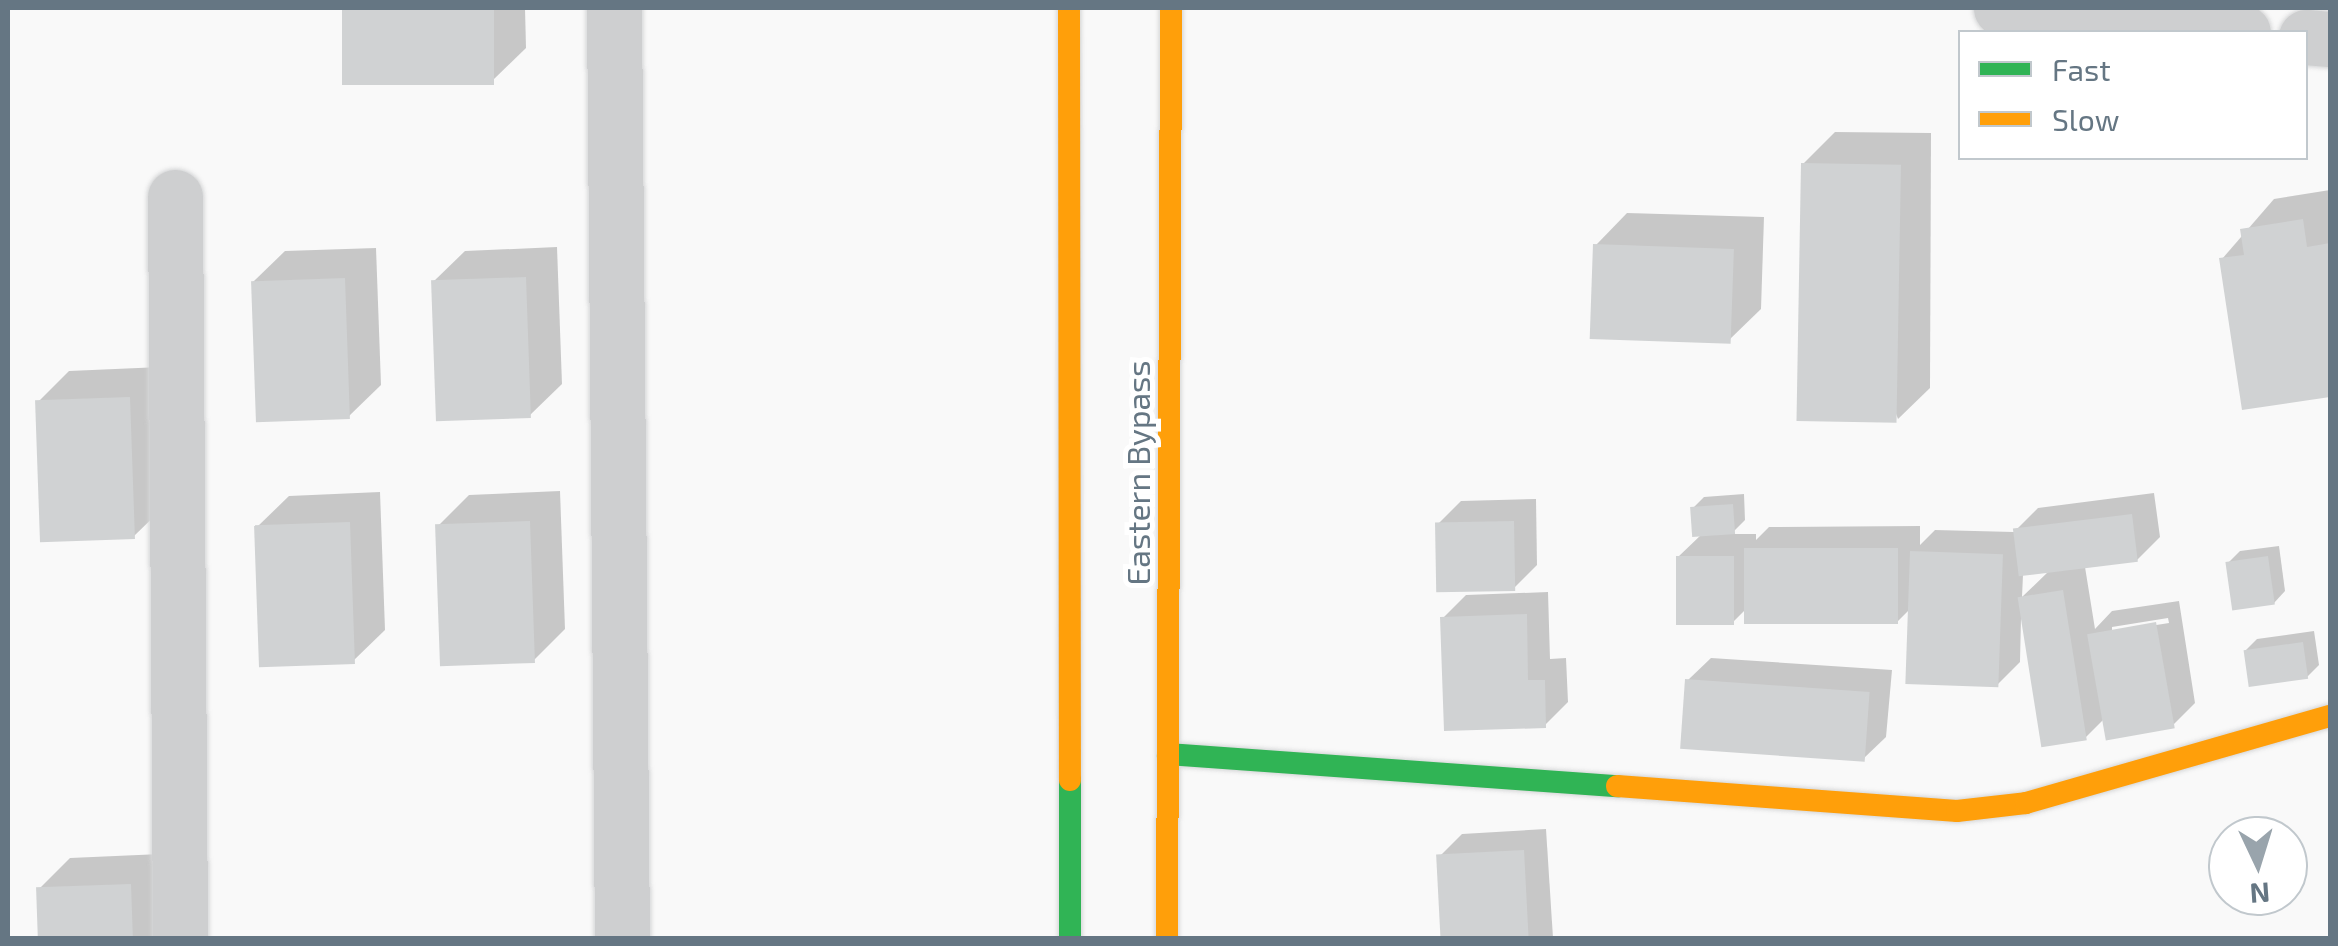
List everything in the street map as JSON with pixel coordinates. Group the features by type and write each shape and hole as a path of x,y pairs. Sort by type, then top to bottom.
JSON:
{"main road":[{"name":"Eastern Bypass","path":"1068,8 1070,938"},
{"name":"Eastern Bypass","path":"1167,938 1171,8"},
{"path":"1168,754 1958,811 2026,803 2330,716"}],"street":[{"path":"614,8 622,938"},
{"path":"2001,8 2224,30"},
{"path":"175,198 180,938"}],"building":[{"path":"342,8 494,8 494,85 342,85"},
{"path":"1801,163 1901,165 1896,423 1796,421"},
{"path":"2303,219 2307,247 2330,243 2330,397 2242,410 2219,258 2244,255 2240,229"},
{"path":"1593,244 1734,249 1731,344 1590,339"},
{"path":"526,277 531,418 436,421 431,280"},
{"path":"345,278 350,419 256,422 251,281"},
{"path":"130,397 135,539 40,542 35,400"},
{"path":"1733,504 1735,534 1692,537 1690,507"},
{"path":"2132,514 2138,562 2019,576 2013,529"},
{"path":"530,521 535,663 440,666 435,524"},
{"path":"1514,521 1515,591 1436,592 1435,522"},
{"path":"350,522 355,664 259,667 254,525"},
{"path":"1744,548 1898,548 1898,624 1744,624"},
{"path":"1910,551 2003,554 1998,687 1905,684"},
{"path":"1676,556 1734,556 1734,625 1676,625"},
{"path":"2268,556 2275,605 2232,611 2225,562"},
{"path":"2063,590 2087,740 2041,747 2018,597"},
{"path":"1527,614 1528,680 1545,680 1546,728 1444,731 1440,617"},
{"path":"2156,622 2175,728 2106,741 2087,634"},
{"path":"2303,642 2308,679 2249,687 2244,650"},
{"path":"1685,679 1870,692 1865,762 1680,749"},
{"path":"1524,850 1529,938 1440,938 1436,855"},
{"path":"131,884 133,938 38,938 36,887"}],"traffic: fast":[{"path":"1168,754 1617,786"},
{"path":"1070,780 1070,938"}],"traffic: slow":[{"path":"1069,8 1070,780"},
{"path":"1167,938 1171,8"},
{"path":"1617,786 1957,811 2026,803 2330,716"}]}
